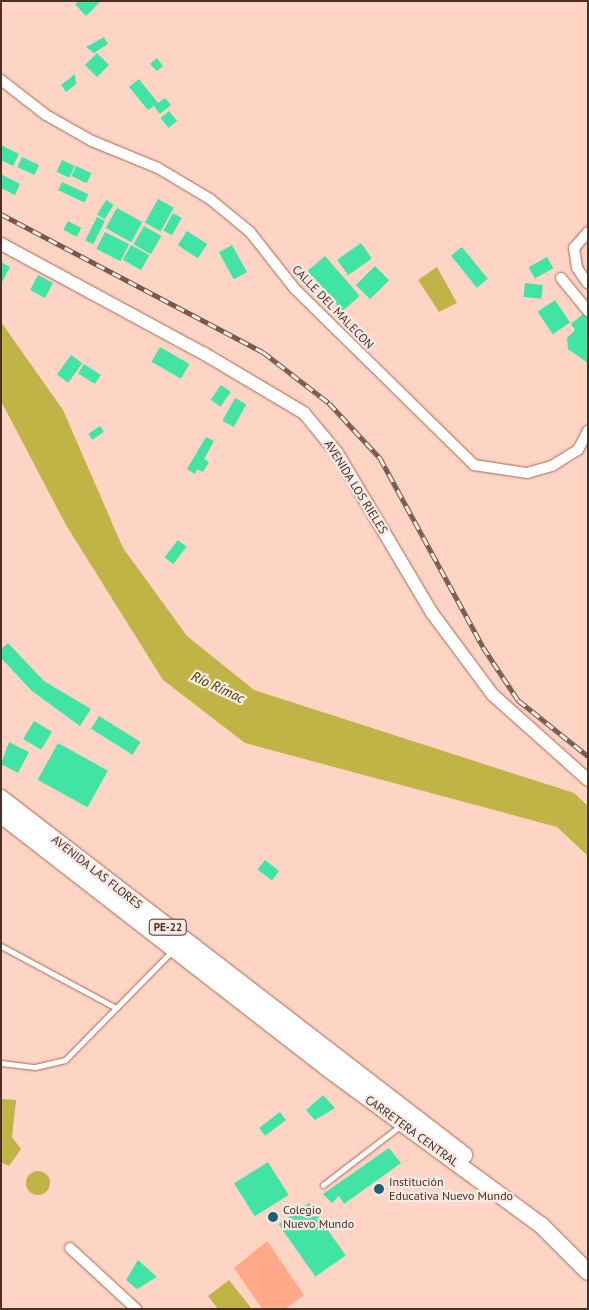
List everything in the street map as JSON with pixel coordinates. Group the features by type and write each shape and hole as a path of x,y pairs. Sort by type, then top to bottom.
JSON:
{"highway":[{"name":"AVENIDA LAS FLORES","path":"1,798 178,944"},
{"name":"AVENIDA LAS FLORES","path":"1,815 178,944 331,1062"},
{"name":"CARRETERA CENTRAL","path":"331,1062 556,1236 588,1272"},
{"name":"CARRETERA CENTRAL","path":"408,1120 568,1233 588,1254"}],"street":[{"name":"CALLE DEL MALECON","path":"1,80 84,137 158,168 210,199 250,232 295,289 474,465 527,473 552,466 583,449 588,430"},
{"path":"588,232 574,248 577,268 588,284"},
{"name":"AVENIDA LOS RIELES","path":"1,244 203,353 304,413 337,453 432,613 493,695 588,780"},
{"path":"561,278 588,311"},
{"path":"70,1248 136,1309"}],"lane":[{"path":"1,1063 35,1067 65,1060 178,944"},
{"path":"1,946 116,1008"},
{"path":"323,1185 408,1120"}],"shaded area":[{"path":"267,1241 304,1295 285,1309 262,1309 234,1268"}],"water":[{"path":"437,267 457,303 439,312 418,280"},
{"name":"Río Rímac","path":"1,322 63,410 123,548 187,636 254,690 574,793 588,806 588,856 557,827 245,743 163,680 66,525 1,401"},
{"path":"1,1099 16,1100 12,1137 21,1149 9,1166 1,1162"},
{"path":"38,1171 43,1172 49,1178 49,1188 43,1194 38,1195 33,1194 27,1188 26,1183 27,1178 33,1172"},
{"path":"229,1280 252,1309 218,1309 208,1296"}],"building":[{"path":"79,1 101,1 86,16 75,4"},
{"path":"104,37 108,44 94,53 86,47"},
{"path":"97,53 109,65 97,77 85,65"},
{"path":"157,58 163,66 157,71 150,64"},
{"path":"75,74 76,84 66,92 61,85"},
{"path":"139,79 158,103 165,98 171,105 160,114 154,106 148,110 129,87"},
{"path":"169,111 177,121 169,128 160,118"},
{"path":"1,145 19,154 13,166 1,160"},
{"path":"22,157 39,165 35,175 17,167"},
{"path":"62,160 75,166 69,178 57,172"},
{"path":"76,166 91,173 87,183 71,176"},
{"path":"1,174 20,184 15,195 1,188"},
{"path":"62,182 88,194 84,202 58,190"},
{"path":"158,199 174,208 161,231 145,223"},
{"path":"106,200 114,205 105,219 97,214"},
{"path":"117,208 142,222 131,242 106,228"},
{"path":"173,213 182,218 172,235 163,230"},
{"path":"97,217 105,221 93,244 85,240"},
{"path":"68,221 81,228 77,237 63,230"},
{"path":"144,226 161,236 151,254 134,244"},
{"path":"187,231 207,244 198,258 178,245"},
{"path":"105,232 129,244 120,261 96,249"},
{"path":"361,243 372,259 348,275 337,260"},
{"path":"131,245 149,255 141,270 123,260"},
{"path":"232,245 247,272 234,279 219,252"},
{"path":"462,247 488,279 477,288 451,256"},
{"path":"325,256 360,296 342,311 308,271"},
{"path":"547,257 553,268 535,279 529,267"},
{"path":"1,262 10,267 1,284"},
{"path":"375,266 389,280 370,299 356,285"},
{"path":"38,275 53,283 45,298 30,290"},
{"path":"525,283 543,285 541,299 524,297"},
{"path":"555,300 570,322 553,334 538,312"},
{"path":"583,314 588,319 588,363 568,349 567,338 575,330 571,324"},
{"path":"160,347 189,364 181,379 152,362"},
{"path":"71,355 82,363 68,383 57,374"},
{"path":"84,364 101,375 95,384 78,373"},
{"path":"221,385 231,392 221,407 211,400"},
{"path":"235,398 246,404 234,427 222,421"},
{"path":"100,426 104,432 92,440 88,434"},
{"path":"206,437 214,441 204,459 209,462 203,472 197,469 195,474 187,469"},
{"path":"178,540 187,547 173,564 164,557"},
{"path":"8,643 44,681 91,709 80,726 32,691 1,658 1,649"},
{"path":"99,716 141,742 133,755 91,729"},
{"path":"34,721 52,732 41,750 23,739"},
{"path":"9,742 29,752 18,773 1,764"},
{"path":"58,743 108,771 87,807 38,780"},
{"path":"265,860 279,871 272,881 258,869"},
{"path":"323,1095 335,1108 315,1120 306,1110"},
{"path":"280,1112 286,1120 265,1136 259,1128"},
{"path":"389,1148 401,1163 344,1204 339,1196 332,1203 323,1194"},
{"path":"268,1162 289,1195 255,1216 234,1183"},
{"path":"309,1203 346,1255 315,1277 279,1224"},
{"path":"138,1260 157,1277 137,1289 126,1280"}],"railway":[{"path":"1,214 263,352 329,403 380,458 483,647 518,700 588,756"}],"place":[{"name":"Institución Educativa Nuevo Mundo","path":"379,1189"},
{"name":"Colegio Nuevo Mundo","path":"273,1217"}]}
